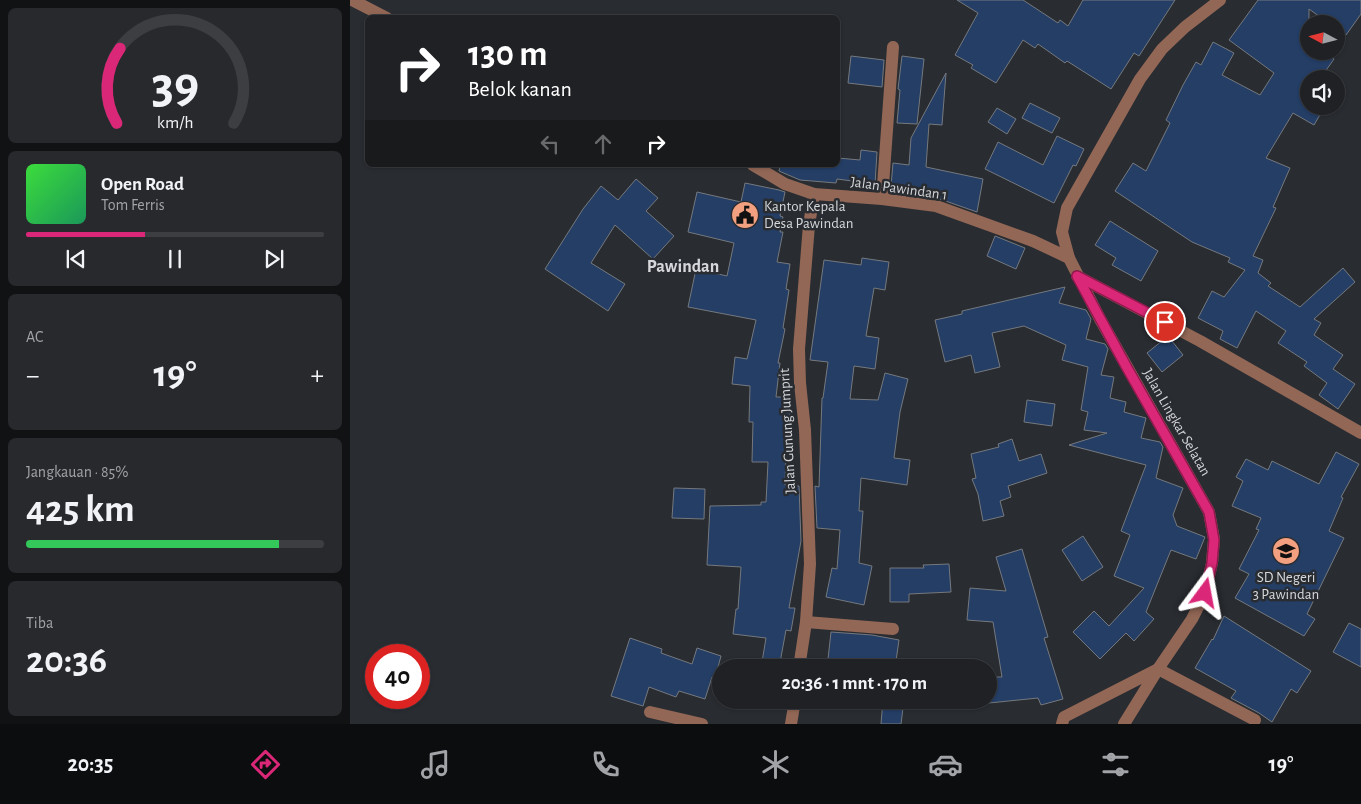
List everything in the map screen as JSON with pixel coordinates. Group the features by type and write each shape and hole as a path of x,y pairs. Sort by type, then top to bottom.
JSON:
{"street":[{"path":"352,0 381,15"},
{"name":"Jalan Lingkar Selatan","path":"1124,724 1192,619 1205,593 1212,563 1214,540 1209,512 1077,276 1069,258 1062,232 1067,208 1140,79 1162,49 1185,27 1220,0"},
{"path":"882,199 892,47"},
{"name":"Jalan Pawindan 1","path":"756,167 785,184 814,194 882,199 936,206 1033,241 1069,258"},
{"name":"Jalan Gunung Jumprit","path":"800,659 806,622 810,564 806,430 800,383 799,349 807,242 814,194"},
{"path":"1077,276 1200,340 1361,433"},
{"path":"806,622 893,629"},
{"path":"1062,724 1064,717 1158,669 1255,720"},
{"path":"791,724 793,709"},
{"path":"650,712 702,724"}],"building":[{"path":"957,0 1023,0 1058,23 1060,20 1068,26 1083,0 1175,0 1139,56 1134,53 1111,89 1067,61 1065,63 1038,44 1035,48 1023,40 996,83 971,68 973,65 955,55 978,13"},
{"path":"1258,0 1361,0 1361,14 1346,35 1345,15 1317,15 1309,9 1309,15 1300,15 1300,60 1333,60 1326,70 1300,70 1300,115 1320,115 1314,125 1293,113 1266,158 1290,168 1273,207 1276,208 1253,256 1263,260 1258,273 1271,283 1268,286 1300,307 1343,268 1355,282 1314,319 1321,323 1314,335 1343,355 1333,369 1355,384 1338,409 1319,395 1327,383 1304,366 1307,362 1278,343 1286,331 1256,311 1237,348 1220,339 1223,331 1198,318 1212,291 1224,297 1245,270 1228,262 1230,258 1192,242 1115,191 1133,163 1146,171 1170,123 1166,120 1183,85 1196,62 1201,65 1213,42 1234,53 1222,75 1260,95 1274,73 1229,40"},
{"path":"851,56 884,60 882,87 848,83"},
{"path":"902,56 924,59 917,124 897,123 900,90 898,89"},
{"path":"946,73 942,125 929,124 926,167 983,179 977,212 937,198 894,192 895,187 891,186 893,163 909,165 911,138"},
{"path":"1030,103 1060,118 1052,133 1022,118"},
{"path":"997,108 1016,119 1007,134 988,122"},
{"path":"1057,136 1084,149 1076,166 1073,165 1054,203 985,169 998,142 1043,165"},
{"path":"861,150 877,152 875,184 837,179 836,183 800,180 779,171 780,167 840,167 840,158 860,160"},
{"path":"636,179 658,198 646,211 674,236 653,259 615,225 591,263 625,284 608,311 545,269 583,209 601,186 618,200"},
{"path":"745,183 785,192 780,216 783,217 780,232 783,232 777,262 790,264 786,289 789,290 783,328 785,329 778,363 780,363 776,397 790,397 789,430 792,431 791,451 786,451 785,485 799,486 801,541 789,608 795,608 791,631 786,630 781,659 762,659 766,638 733,634 736,609 738,609 741,567 707,565 710,506 761,505 761,502 766,502 768,462 752,462 753,422 749,422 750,386 732,384 735,357 747,359 756,320 688,307 696,269 727,276 734,243 688,232 697,192 741,202"},
{"path":"1110,221 1158,251 1141,281 1112,265 1116,258 1095,245"},
{"path":"995,236 1025,248 1016,269 987,256"},
{"path":"862,258 889,262 885,290 874,288 866,336 879,338 875,369 854,366 850,399 878,400 885,373 908,379 900,412 894,458 910,460 907,485 861,478 859,511 863,511 859,563 872,566 864,605 826,597 832,568 837,569 840,530 817,528 815,486 819,487 822,398 828,362 810,360 824,260 861,265"},
{"path":"1065,287 1059,303 1086,310 1091,319 1086,339 1105,344 1108,349 1101,375 1114,377 1110,398 1126,402 1124,412 1146,418 1141,438 1160,442 1163,447 1156,478 1183,488 1173,515 1177,526 1205,537 1196,559 1171,550 1146,612 1154,619 1134,641 1126,633 1100,659 1073,632 1094,611 1109,626 1144,588 1114,576 1130,535 1121,531 1146,465 1069,445 1107,433 1084,430 1088,412 1081,410 1088,367 1062,360 1066,345 1024,326 992,333 1000,367 975,373 971,355 945,362 935,320 962,314 962,311"},
{"path":"1168,336 1183,355 1162,372 1147,353"},
{"path":"1027,400 1055,404 1052,426 1024,422"},
{"path":"1012,439 1019,461 1041,454 1047,473 1008,486 1011,497 1000,501 1004,516 983,521 978,494 972,479 976,478 971,454 999,447 998,444"},
{"path":"1336,452 1359,464 1341,497 1343,498 1329,531 1344,538 1307,614 1315,619 1304,636 1235,598 1249,574 1239,569 1259,530 1256,529 1261,518 1232,506 1243,481 1236,477 1246,459 1268,470 1272,461 1319,484"},
{"path":"674,488 705,489 704,519 672,518"},
{"path":"1083,536 1103,567 1082,581 1062,550"},
{"path":"1022,549 1048,637 1044,638 1063,699 1041,705 1038,698 997,702 997,677 1002,677 993,622 967,620 970,588 1006,591 996,557"},
{"path":"949,564 951,592 909,594 909,602 890,602 890,568 924,568 923,565"},
{"path":"1224,616 1311,671 1297,693 1291,689 1272,722 1231,698 1236,691 1195,668 1213,640"},
{"path":"1349,623 1361,629 1361,667 1333,652"},
{"path":"831,632 872,635 899,640 896,659 828,659"},
{"path":"630,638 662,649 661,653 692,664 697,648 721,656 720,659 712,659 712,677 705,699 679,691 676,697 649,687 643,706 611,696"},
{"path":"882,709 903,709 901,724 881,724"}],"place":[{"name":"Kantor Kepala Desa Pawindan","path":"745,215"},
{"name":"SD Negeri 3 Pawindan","path":"1286,551"}],"district":[{"name":"Pawindan","path":"683,266"}],"route":[{"path":"1165,322 1077,276 1209,512 1214,540 1212,563 1205,593"}]}
